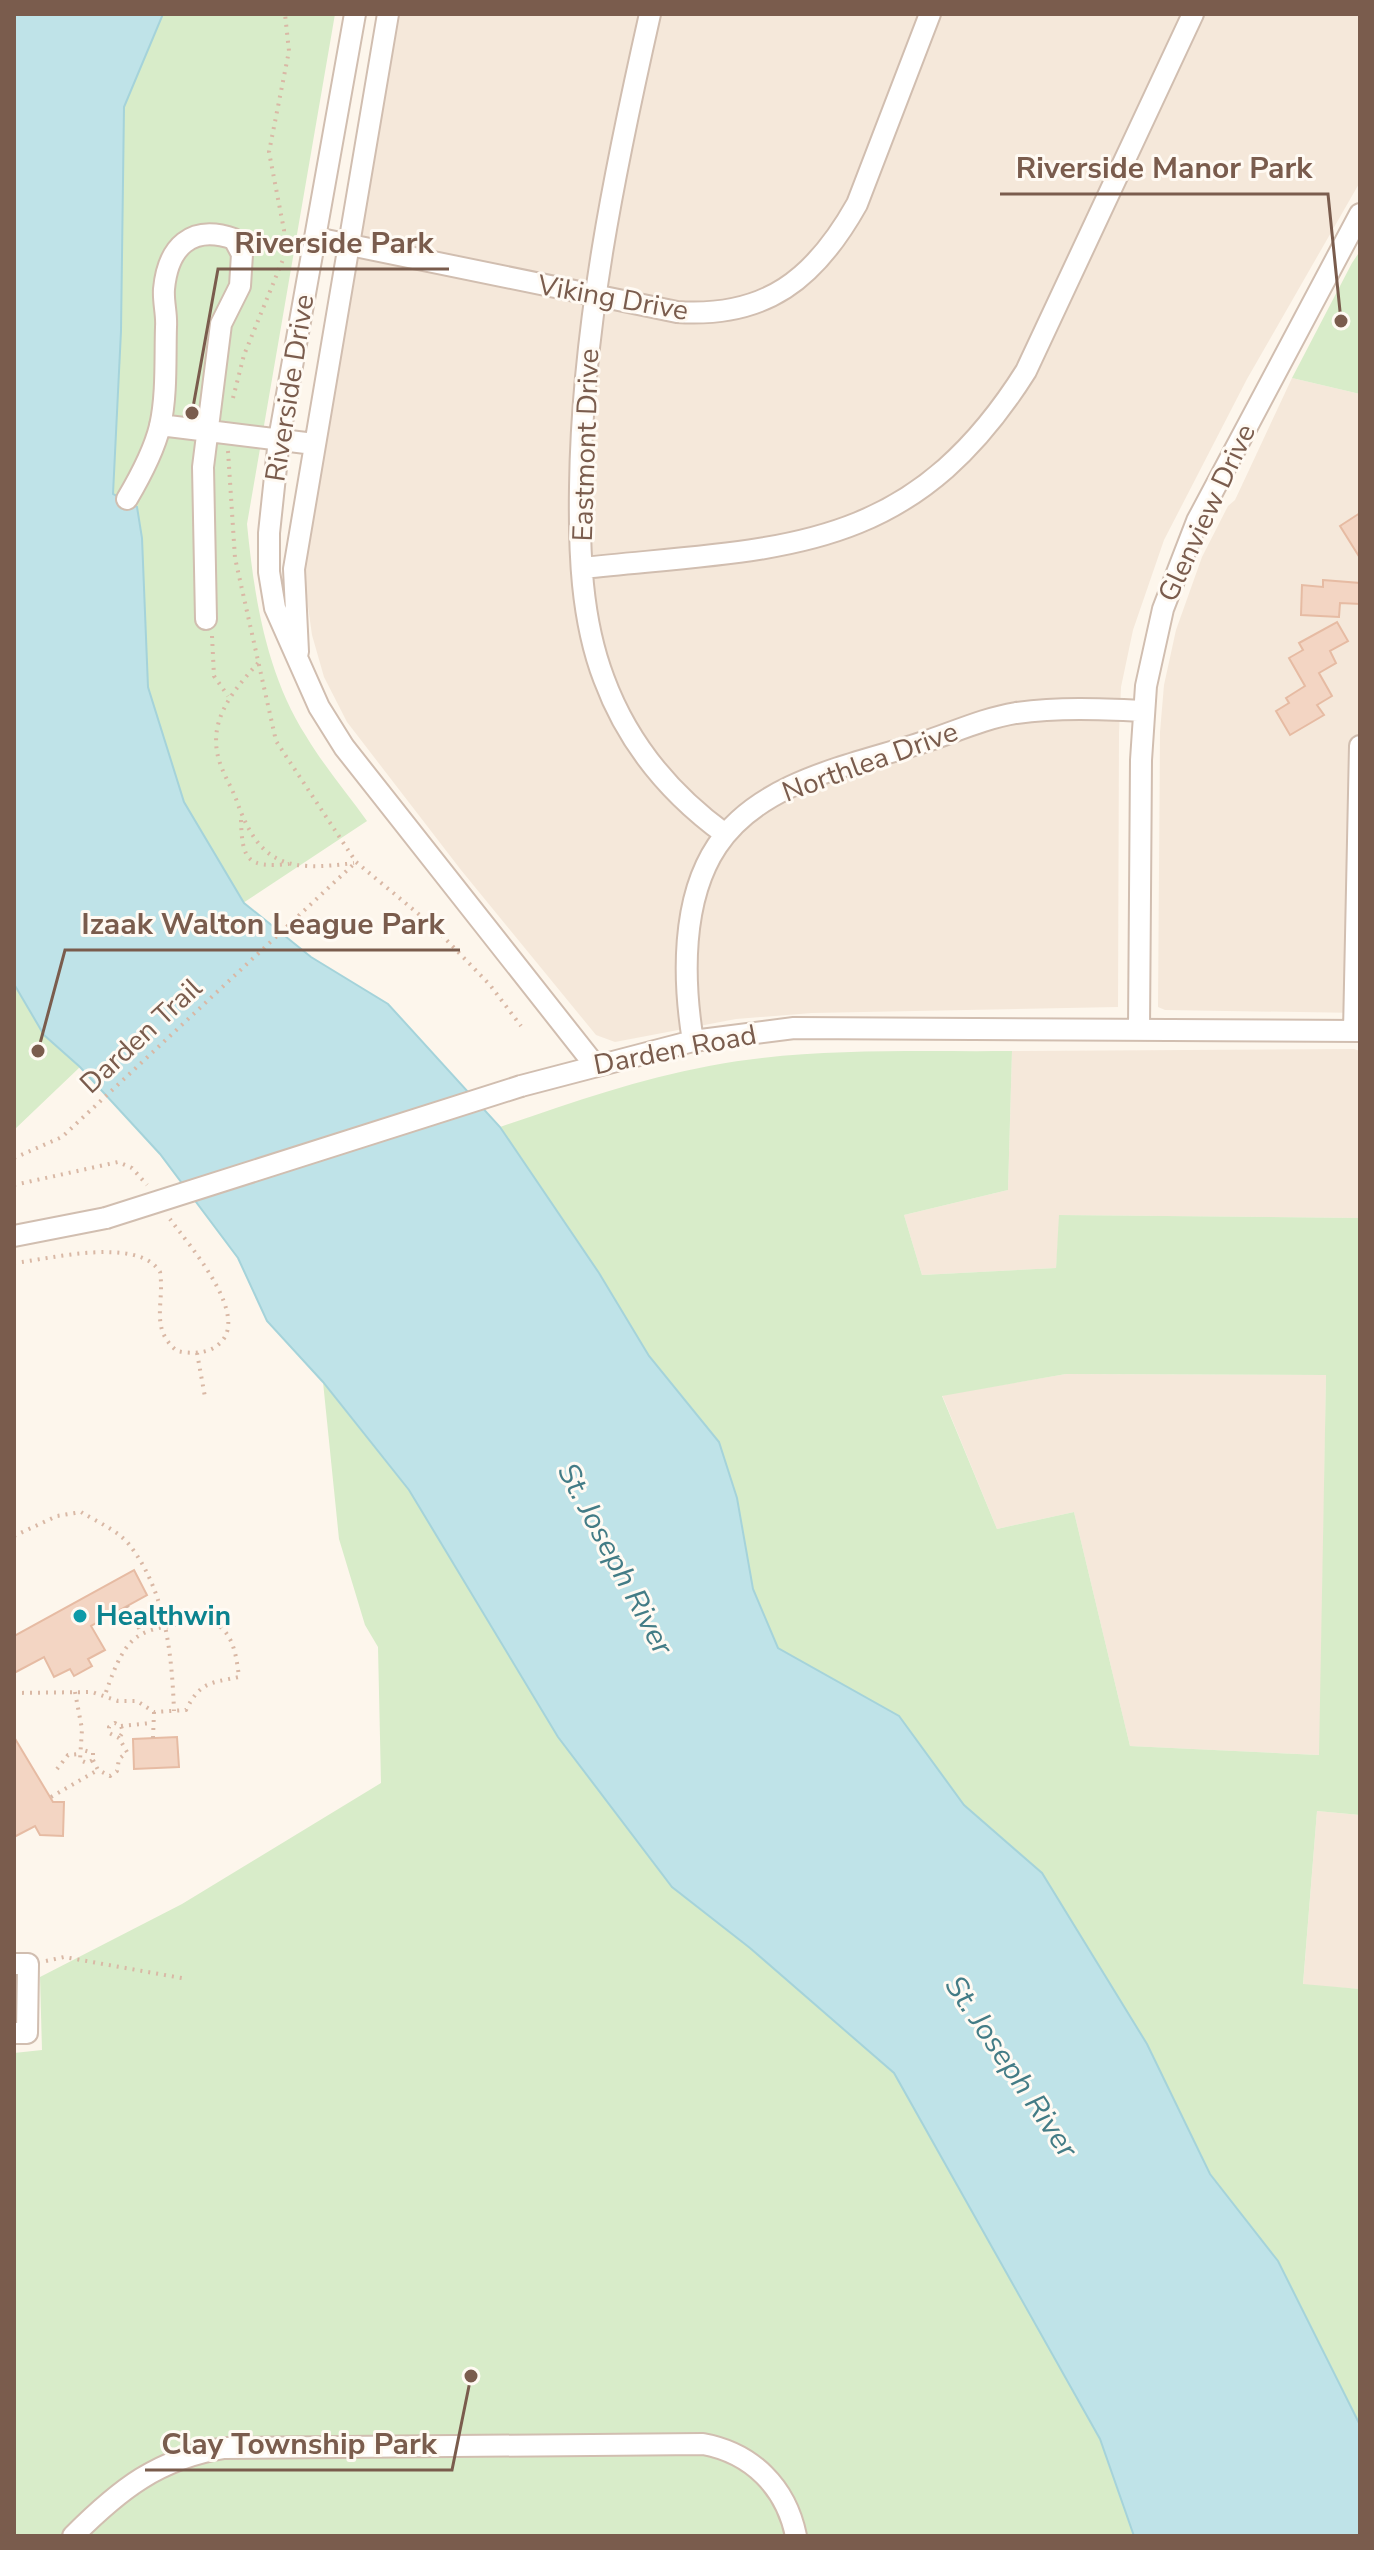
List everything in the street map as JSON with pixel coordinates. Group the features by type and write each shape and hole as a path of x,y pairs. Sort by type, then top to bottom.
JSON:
{"street":[{"name":"Riverside Drive","path":"355,14 279,439 269,533 269,572 275,608 299,664 344,747 594,1064"},
{"name":"Riverside Drive","path":"299,664 294,569 388,14"},
{"name":"Eastmont Drive","path":"650,14 595,297 581,431 583,568 593,644 624,724 674,792 725,834"},
{"name":"Viking Drive","path":"316,238 677,312 724,312 760,301 801,279 843,229 857,204 930,14"},
{"path":"583,568 761,549 844,530 893,508 957,460 997,416 1026,371 1193,14"},
{"name":"Glenview Drive","path":"1139,1030 1144,711 1152,650 1182,555 1360,214"},
{"path":"127,499 160,425 167,323 164,292 169,264 177,247 197,236 217,233 234,239 242,254 240,286 221,324 203,467 206,619"},
{"path":"160,425 314,444"},
{"name":"Northlea Drive","path":"693,1041 688,996 691,922 702,876 725,834 746,815 798,783 971,724 1014,713 1059,708 1144,711"},
{"path":"1357,1031 1360,746"},
{"name":"Darden Road","path":"14,1236 106,1218 521,1086 594,1064 693,1041 794,1028 1357,1031"},
{"path":"14,2033 27,2033 21,1964"},
{"path":"73,2536 139,2478 179,2458 224,2448 703,2444 741,2456 760,2469 784,2501 796,2536"}],"path":[{"path":"206,619 212,625 214,676 228,696"},
{"path":"258,662 228,696 221,713 215,746 241,819 260,849 292,864"},
{"path":"241,819 242,843 250,861 267,866 292,864"},
{"name":"Darden Trail","path":"14,1158 62,1137 356,862 315,866 292,864"},
{"path":"14,1185 118,1162 126,1163 141,1176 155,1198"},
{"path":"14,1263 109,1253 147,1258 160,1272 158,1318 162,1336 177,1351 197,1353 224,1341 230,1321 226,1299 165,1211"},
{"path":"197,1353 205,1397"},
{"path":"14,1536 70,1512 81,1512 131,1545 153,1587 165,1627 174,1711"},
{"path":"127,1606 141,1632"},
{"path":"14,1693 75,1692 105,1695 118,1701 137,1701 154,1712 186,1710 195,1692 205,1684 239,1677 237,1654 231,1639 218,1624 209,1620 141,1632 118,1657 105,1695"},
{"path":"75,1692 82,1729 80,1760 87,1763 93,1760"},
{"path":"153,1738 151,1723 154,1712"},
{"path":"57,1769 68,1755 93,1753 98,1770 110,1776 117,1771 119,1759 127,1752 119,1738 109,1733 109,1727 115,1723 121,1726 151,1723"},
{"path":"119,1738 123,1732 121,1726"},
{"path":"51,1797 98,1770"},
{"path":"21,1964 64,1957 187,1979"}],"shaded area":[{"path":"398,14 1360,14 1360,182 1247,379 1164,540 1133,630 1121,687 1119,733 1118,1007 812,1013 736,1019 615,1042 596,1035 461,870 347,722 324,677 312,635 304,578 310,523"},
{"path":"1292,378 1360,394 1360,1013 1165,1010 1158,1007 1160,732 1164,685 1176,630 1202,557 1228,506 1235,500"},
{"path":"1012,1051 1360,1051 1360,1218 1060,1215 1056,1268 922,1275 904,1215 1008,1190"},
{"path":"1066,1374 1326,1375 1320,1755 1130,1746 1074,1512 997,1529 942,1395"},
{"path":"1317,1811 1360,1815 1360,1989 1303,1985"}],"green space":[{"path":"163,14 335,14 247,524 258,606 281,686 313,747 367,821 243,903 184,802 148,687 142,538 137,508 113,495 121,331 124,107"},
{"path":"1360,251 1360,394 1292,378 1352,263"},
{"path":"14,985 44,1035 80,1067 14,1130"},
{"path":"1012,1051 1008,1190 904,1215 922,1275 1056,1268 1059,1215 1360,1218 1360,1815 1317,1811 1303,1984 1360,1989 1360,2425 1278,2261 1210,2174 1147,2044 1042,1873 964,1805 899,1716 778,1648 753,1589 737,1498 719,1442 649,1356 599,1273 500,1127 630,1085 682,1071 746,1060 822,1053","holes":["1066,1374 1326,1375 1319,1755 1130,1746 1074,1512 997,1529 942,1396"]},
{"path":"323,1382 409,1490 558,1737 672,1886 750,1948 894,2073 1100,2439 1134,2536 14,2536 14,2053 42,2050 40,1977 182,1904 381,1783 378,1647 365,1625 339,1539"}],"water":[{"name":"St. Joseph River","path":"14,14 163,14 124,107 121,331 113,494 137,507 142,538 148,687 184,802 244,903 311,957 388,1004 500,1127 599,1273 649,1356 719,1442 737,1498 753,1589 778,1648 899,1716 964,1805 1042,1873 1147,2044 1210,2174 1278,2261 1360,2425 1360,2536 1134,2536 1100,2439 894,2073 750,1948 672,1887 558,1737 409,1490 323,1382 267,1321 238,1258 160,1154 80,1067 44,1035 14,984"}],"building":[{"path":"1360,513 1360,558 1340,526"},
{"path":"1323,580 1360,583 1360,604 1340,603 1339,617 1301,615 1302,585 1323,587"},
{"path":"1337,622 1348,641 1330,651 1336,663 1319,673 1332,696 1317,705 1324,715 1290,735 1276,711 1289,703 1286,698 1305,686 1289,658 1303,650 1299,643"},
{"name":"Healthwin","path":"134,1570 147,1595 91,1626 105,1650 88,1659 92,1666 74,1676 70,1669 54,1677 44,1657 14,1673 14,1636"},
{"path":"14,1737 53,1802 64,1802 63,1836 40,1835 35,1826 14,1837"},
{"path":"177,1737 179,1767 134,1769 133,1739"}],"place":[{"name":"Riverside Manor Park","path":"1341,321"},
{"name":"Riverside Park","path":"192,413"},
{"name":"Izaak Walton League Park","path":"38,1051"},
{"name":"Healthwin","path":"80,1616"},
{"name":"Clay Township Park","path":"471,2376"}]}
